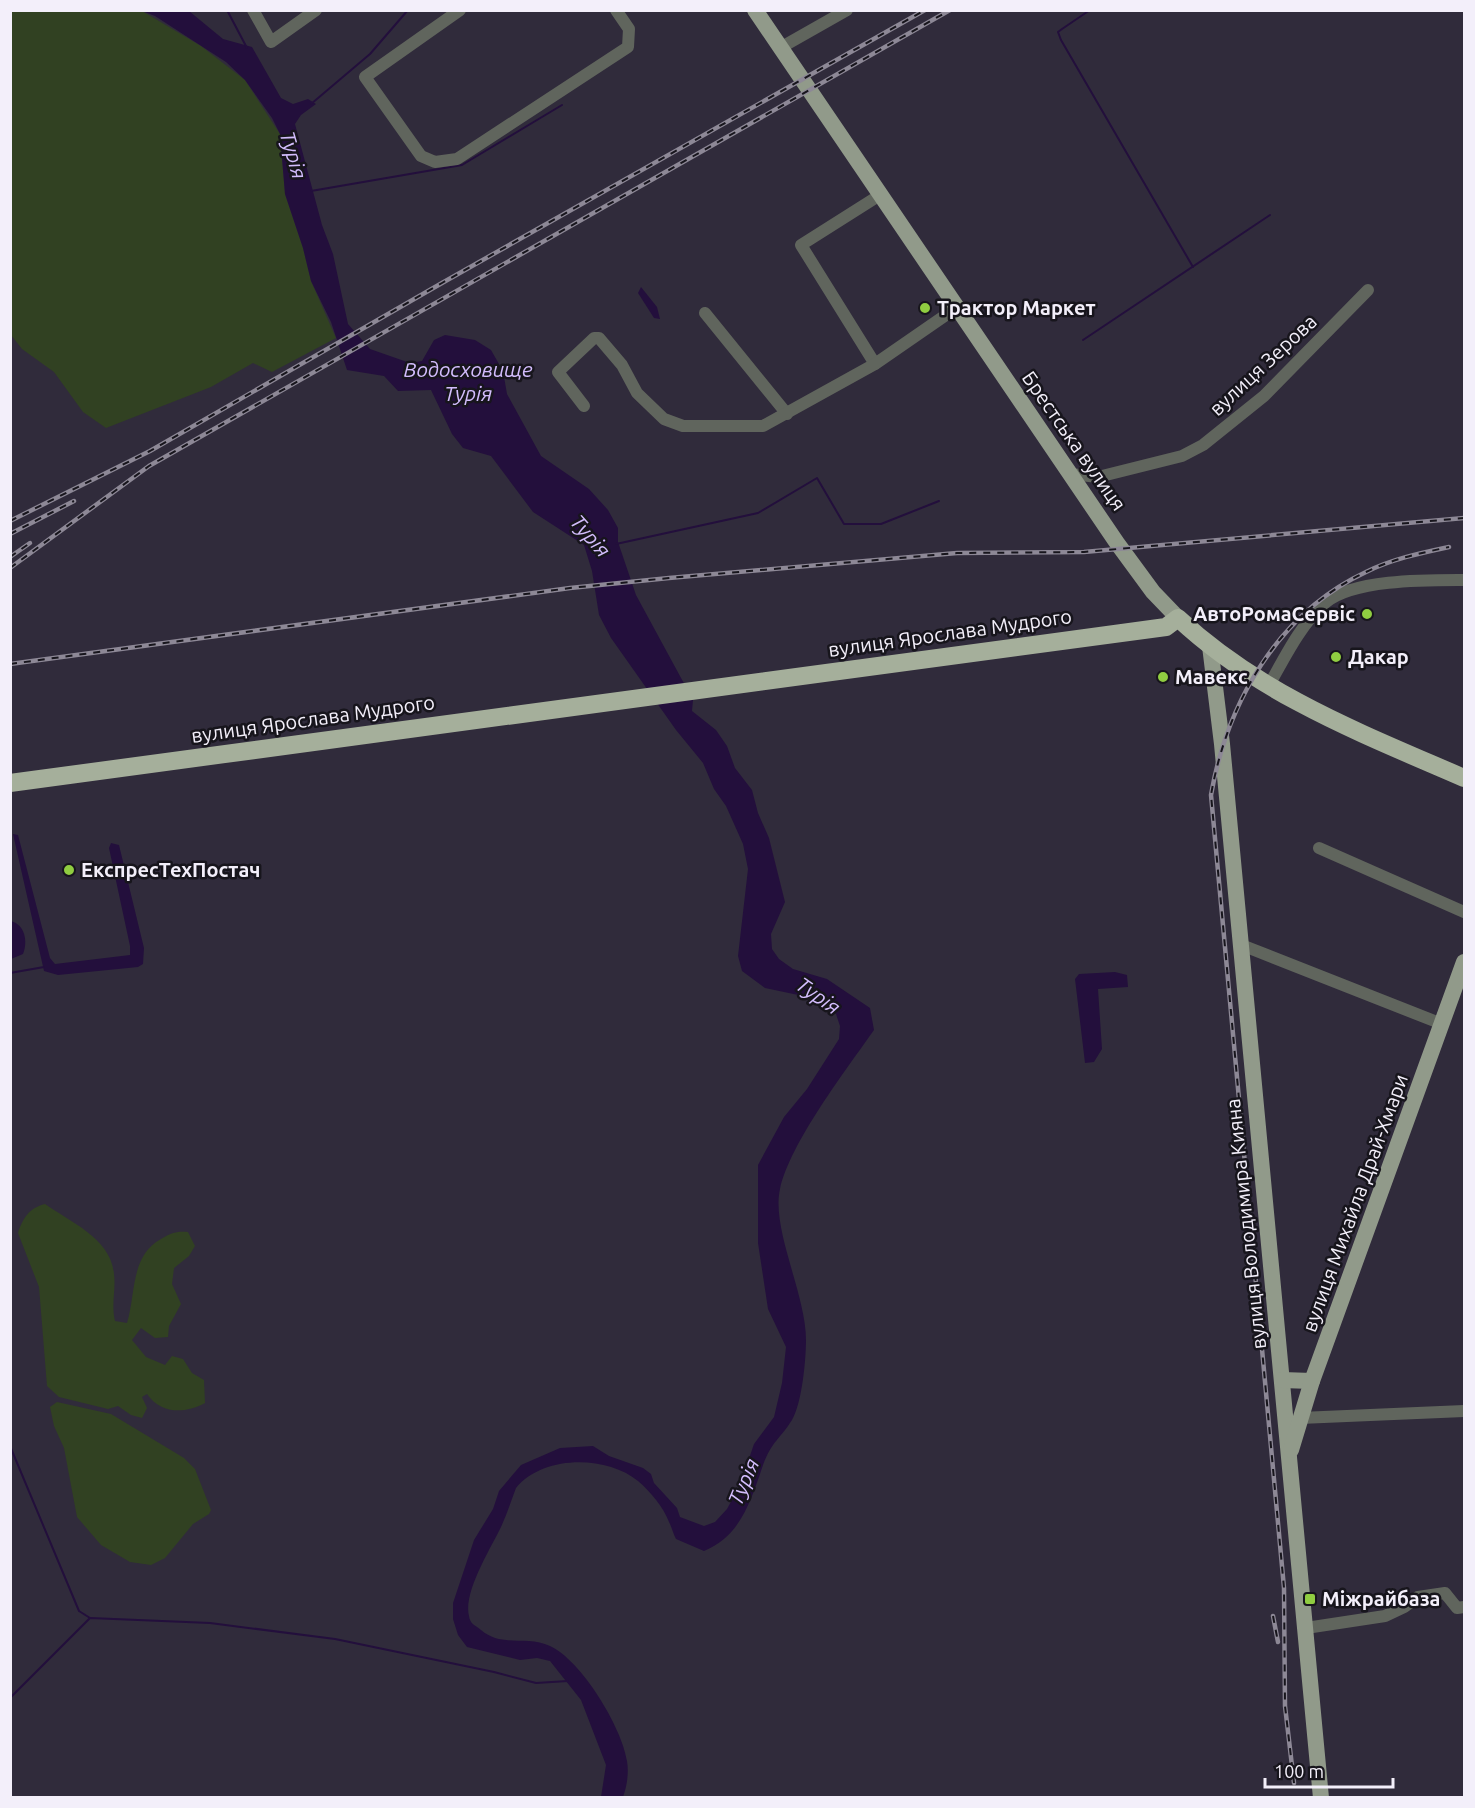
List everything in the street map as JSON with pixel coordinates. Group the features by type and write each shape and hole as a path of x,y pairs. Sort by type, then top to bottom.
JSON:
{"highway":[{"name":"Брестська вулиця","path":"1178,618 1210,646 1290,700 1464,778"},
{"name":"вулиця Ярослава Мудрого","path":"10,783 1166,627 1178,618"}],"main road":[{"name":"Брестська вулиця","path":"755,10 956,308 1148,585 1178,618"},
{"name":"вулиця Володимира Кияна","path":"1210,646 1306,1628 1320,1797"},
{"name":"вулиця Михайла Драй-Хмари","path":"1288,1459 1312,1381 1464,963"},
{"path":"1282,1380 1312,1381"}],"street":[{"path":"253,10 271,42 316,10"},
{"path":"460,10 365,77 421,156 435,162 457,159 628,47 629,29 616,10"},
{"path":"780,48 847,10"},
{"path":"875,363 801,245 880,195"},
{"name":"вулиця Зерова","path":"1071,474 1098,477 1175,458 1203,445 1264,396 1368,290"},
{"path":"584,406 558,372 594,338 599,338 618,359 644,402 670,422 683,426 763,426 875,363 956,308"},
{"path":"705,312 787,414"},
{"path":"1268,687 1306,625 1326,603 1336,597 1358,590 1404,583 1461,578"},
{"path":"1319,848 1464,912"},
{"path":"1239,944 1442,1024"},
{"path":"1300,1418 1464,1411"},
{"path":"1306,1628 1385,1616 1418,1597 1445,1593 1457,1608 1464,1607"}],"green space":[{"path":"10,11 142,11 201,46 245,80 280,134 285,194 311,281 336,338 272,372 253,363 211,387 106,428 83,412 54,372 22,349 11,335"},
{"path":"45,1204 88,1232 105,1250 114,1274 115,1321 127,1323 139,1265 151,1246 171,1234 188,1232 195,1246 189,1256 174,1268 172,1284 181,1304 169,1326 168,1337 155,1338 141,1328 132,1340 146,1357 165,1365 172,1356 183,1359 192,1373 204,1380 205,1403 189,1409 166,1409 147,1394 142,1397 147,1408 142,1418 131,1415 118,1406 108,1409 59,1397 47,1386 39,1287 18,1233 27,1214"},
{"path":"57,1402 111,1414 184,1458 195,1469 211,1510 209,1514 193,1524 165,1558 151,1565 130,1562 101,1545 77,1517 64,1448 54,1426 50,1407"}],"water":[{"name":"Водосховище Турія","path":"142,11 189,11 223,39 252,47 281,98 293,104 308,99 316,104 301,115 295,124 322,225 333,254 348,324 370,349 410,363 422,361 434,340 445,335 475,340 491,350 503,371 507,394 541,456 589,489 608,510 618,528 618,542 636,595 693,700 692,711 716,730 727,746 735,768 752,790 758,813 769,838 785,902 771,934 772,949 779,959 793,969 827,979 870,1008 874,1030 807,1129 795,1150 780,1189 780,1223 805,1322 806,1348 803,1381 792,1420 770,1451 743,1516 727,1536 704,1551 676,1539 664,1511 656,1500 638,1481 625,1472 592,1463 558,1464 528,1477 516,1488 470,1595 468,1606 470,1619 481,1630 497,1639 532,1641 550,1646 574,1665 587,1680 609,1713 624,1747 628,1770 623,1797 601,1797 606,1765 581,1700 550,1661 537,1658 520,1660 467,1647 458,1635 453,1619 453,1603 474,1540 493,1509 499,1491 521,1465 560,1448 593,1446 609,1456 643,1468 651,1474 654,1483 677,1508 680,1517 704,1526 715,1522 727,1509 740,1485 754,1444 774,1417 782,1383 786,1347 768,1309 758,1243 758,1165 784,1117 807,1089 839,1039 840,1026 836,1014 822,1000 765,988 742,971 738,956 748,869 743,844 703,763 676,730 611,638 599,615 592,571 584,545 533,512 491,456 463,448 452,434 431,390 398,391 384,376 347,370 331,322 311,281 285,194 280,134 272,118 245,80 226,62 155,16"},
{"path":"641,287 657,307 660,319 654,318 638,293"},
{"path":"13,834 18,835 50,958 55,964 130,955 109,848 111,843 119,845 144,948 143,964 138,967 58,975 44,971"},
{"path":"11,921 22,930 25,944 23,954 11,959"},
{"path":"1115,972 1127,975 1128,987 1098,989 1102,1049 1094,1062 1085,1063 1075,979 1079,974"}],"waterway":[{"path":"227,10 247,48"},
{"path":"311,104 370,54 408,10"},
{"path":"1090,10 1058,32 1061,40 1193,267"},
{"path":"311,191 462,165 562,105"},
{"path":"1083,340 1270,215"},
{"name":"Турія","path":"616,544 758,513 817,478 844,524 881,524 939,501"},
{"path":"10,973 44,967"},
{"path":"10,1446 79,1611 90,1618"},
{"path":"10,1698 90,1618 210,1623 335,1639 536,1683 568,1681"}],"railway":[{"path":"10,521 150,451 925,10"},
{"path":"10,568 149,466 950,10"},
{"path":"10,534 74,501"},
{"path":"10,664 570,588 669,578 957,553 1084,552 1464,518"},
{"path":"10,557 30,543"},
{"path":"1294,1783 1285,1706 1284,1588 1211,795 1230,727 1244,695 1262,664 1283,636 1307,611 1335,590 1366,572 1396,560 1449,547"},
{"path":"1273,1616 1278,1642"}],"place":[{"name":"Трактор Маркет","path":"925,308"},
{"name":"АвтоРомаСервіс","path":"1367,614"},
{"name":"Дакар","path":"1336,657"},
{"name":"Мавекс","path":"1163,677"},
{"name":"ЕкспресТехПостач","path":"69,870"},
{"name":"Міжрайбаза","path":"1310,1599"}]}
